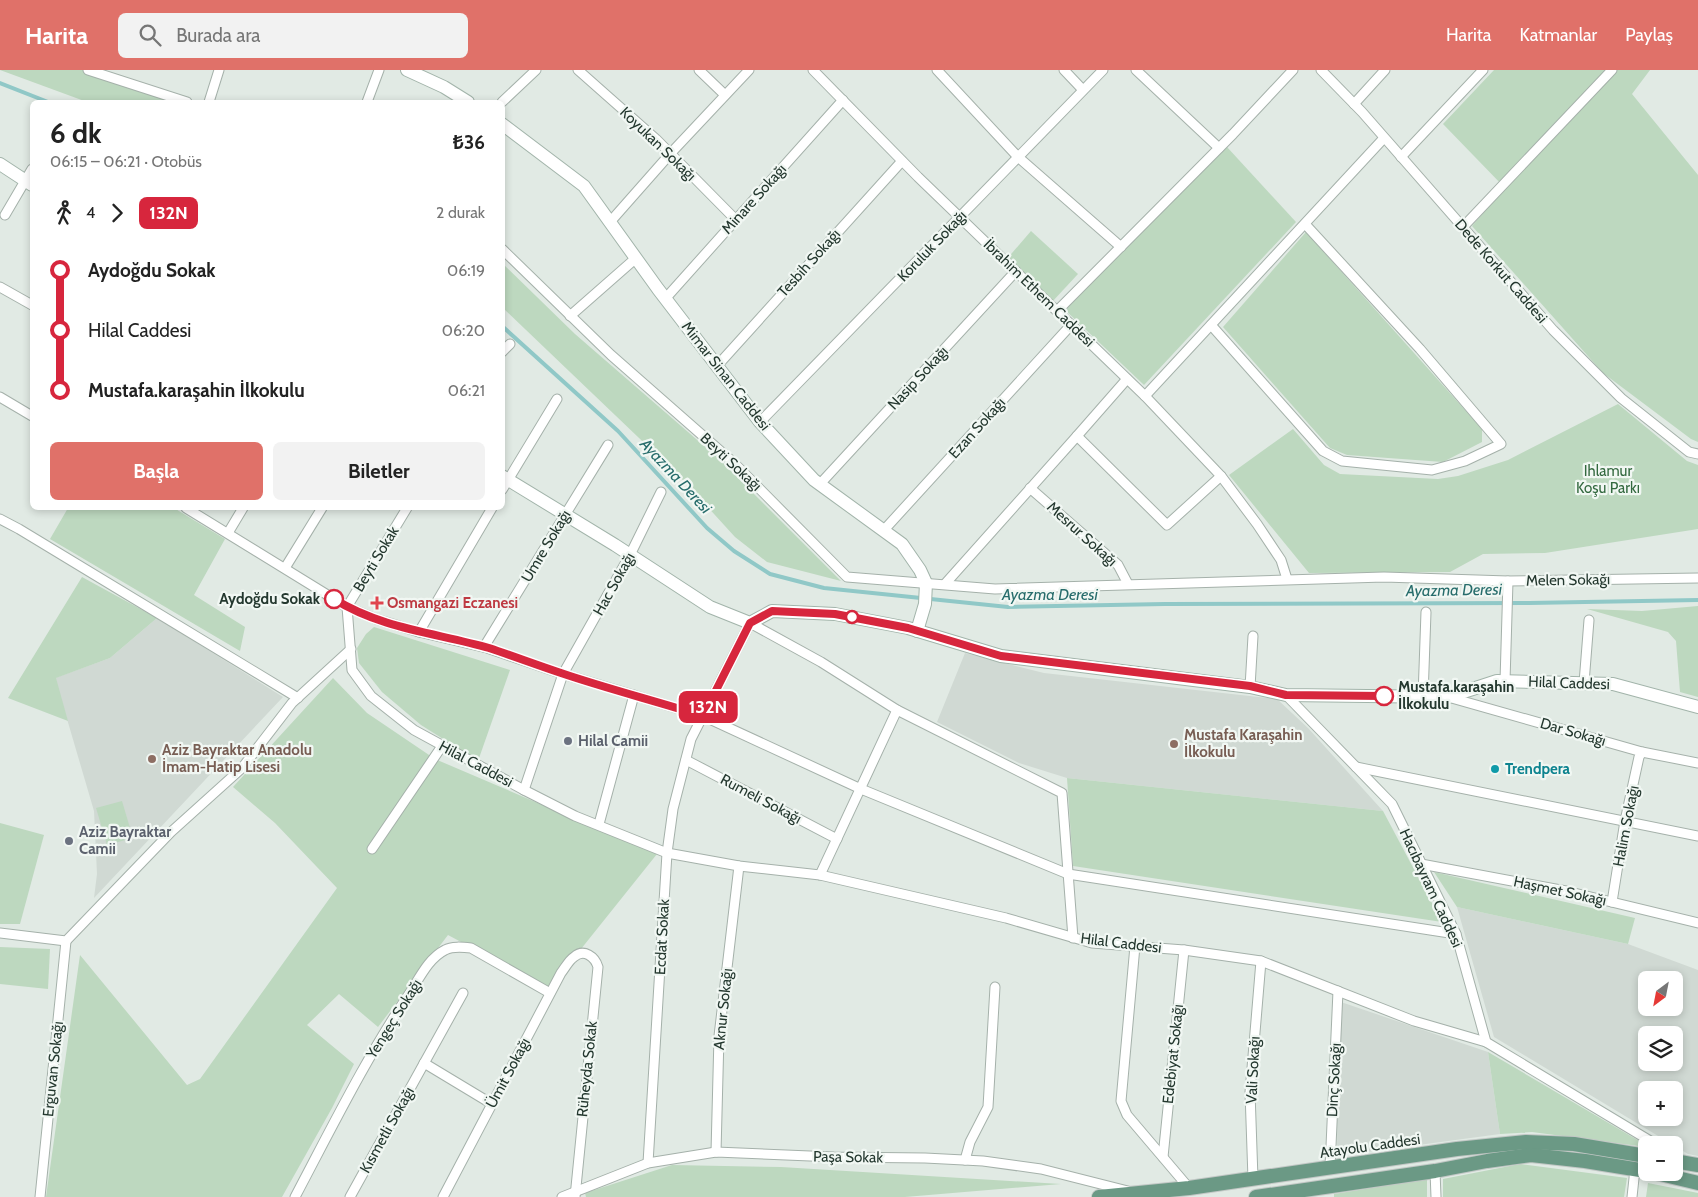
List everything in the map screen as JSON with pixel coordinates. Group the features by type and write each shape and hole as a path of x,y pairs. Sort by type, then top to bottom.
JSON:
{"main road":[{"name":"Atayolu Caddesi","path":"1100,1197 1189,1188 1458,1149 1526,1142 1574,1144 1638,1155"},
{"path":"1256,1197 1329,1192 1487,1161 1531,1155 1638,1170"},
{"path":"1683,1179 1698,1183"}],"street":[{"path":"88,70 182,100"},
{"path":"210,100 219,70"},
{"path":"368,100 379,70"},
{"path":"407,70 444,87 465,100"},
{"path":"504,100 536,70"},
{"name":"Koyukan Sokağı","path":"578,70 670,154 736,220"},
{"path":"699,70 726,95"},
{"path":"610,222 670,154 749,70"},
{"name":"İbrahim Ethem Caddesi","path":"813,70 902,161 1145,396 1221,476 1282,560 1286,579"},
{"path":"937,70 1018,157 1121,247"},
{"path":"1064,70 1083,90"},
{"name":"Koruluk Sokağı","path":"760,422 1103,70"},
{"path":"1136,70 1219,148"},
{"path":"1057,311 1219,148 1293,70"},
{"name":"Dede Korkut Caddesi","path":"1321,70 1354,104 1553,330 1621,398 1690,452 1698,454"},
{"path":"1354,104 1385,70"},
{"path":"1401,157 1483,70"},
{"path":"1463,227 1612,70"},
{"name":"Minare Sokağı","path":"665,298 843,100"},
{"name":"Mimar Sinan Caddesi","path":"505,126 584,186 665,298 760,422 814,480 902,544 920,570 925,587 925,604 917,631"},
{"path":"1145,396 1384,138"},
{"name":"Tesbih Sokağı","path":"717,366 902,161"},
{"path":"0,164 30,178 5,215"},
{"path":"1211,325 1322,451 1342,461 1432,470 1465,461 1502,444 1420,349 1305,224"},
{"name":"Beyti Sokağı","path":"505,252 611,355 735,464 847,577 925,587 945,584 995,589 1384,577 1508,581"},
{"path":"570,316 636,258"},
{"name":"Nasip Sokağı","path":"820,484 1016,272"},
{"path":"0,287 30,304"},
{"name":"Ezan Sokağı","path":"884,530 1071,325"},
{"path":"505,349 510,344"},
{"path":"945,584 1127,379"},
{"path":"0,397 30,415"},
{"path":"505,480 557,399"},
{"path":"1077,436 1167,525 1221,476"},
{"name":"Umre Sokağı","path":"484,647 608,445"},
{"path":"505,483 566,515 710,607 750,623 822,662 897,710 1062,793 1073,938"},
{"name":"Mesrur Sokağı","path":"1030,488 1118,565 1128,584"},
{"name":"Hac Sokağı","path":"524,790 563,674 630,555 661,492"},
{"path":"189,510 347,607 376,619 419,632 484,647 563,674 703,716 861,790 1068,874 1456,934"},
{"path":"228,533 242,510"},
{"path":"285,568 321,510"},
{"name":"Beyti Sokak","path":"370,696 352,670 347,607 406,510"},
{"path":"419,632 491,510"},
{"path":"0,519 298,698"},
{"name":"Melen Sokağı","path":"1505,681 1508,581 1698,578"},
{"name":"Hilal Caddesi","path":"750,623 772,611 835,614 917,631 1001,656 1250,686 1286,695 1448,698 1498,681 1584,683 1612,684 1698,707"},
{"path":"1423,697 1426,612"},
{"path":"1584,683 1590,620"},
{"name":"Ecdat Sokak","path":"648,1164 667,853 673,810 691,739 750,623"},
{"path":"1250,686 1253,636"},
{"path":"0,933 66,941 171,832 242,768 292,703 351,649"},
{"path":"599,824 634,695"},
{"name":"Hacıbayram Caddesi","path":"1286,695 1392,804 1456,934 1486,1042"},
{"name":"Hilal Caddesi","path":"370,696 414,730 524,790 575,816 599,824 667,853 739,866 820,875 1006,918 1092,943 1184,950 1261,961 1414,1020 1486,1042"},
{"name":"Dar Sokağı","path":"1448,698 1642,752 1698,763"},
{"path":"820,875 897,710"},
{"path":"372,849 442,746"},
{"name":"Halim Sokağı","path":"1612,902 1626,821 1639,757 1642,752"},
{"name":"Rumeli Sokağı","path":"686,760 837,839"},
{"path":"1356,767 1563,807 1698,836"},
{"name":"Haşmet Sokağı","path":"1421,864 1566,891 1698,923"},
{"name":"Aknur Sokağı","path":"716,1152 719,1036 739,866"},
{"name":"Erguvan Sokağı","path":"40,1197 66,941"},
{"path":"1135,946 1121,1101 1127,1114 1189,1188"},
{"name":"Yengeç Sokağı","path":"295,1197 362,1071 398,1009 428,964 444,950 457,947 471,948 550,993"},
{"name":"Edebiyat Sokağı","path":"1163,1157 1184,950"},
{"name":"Ümit Sokağı","path":"443,1197 550,993 567,965 578,954"},
{"name":"Rüheyda Sokak","path":"574,1195 598,967 596,960 590,955 578,954"},
{"name":"Vali Sokağı","path":"1253,1179 1250,1092 1261,961"},
{"path":"965,1160 970,1142 988,1107 995,987"},
{"name":"Dinç Sokağı","path":"1330,1168 1338,991"},
{"name":"Kısmetli Sokağı","path":"350,1197 463,992"},
{"path":"1486,1042 1642,1136"},
{"path":"424,1063 492,1104"},
{"name":"Paşa Sokak","path":"562,1197 574,1195 648,1164 716,1152 965,1160 1041,1169 1138,1193"},
{"path":"1686,1163 1698,1183"},
{"path":"1435,1171 1436,1197"},
{"path":"1632,1197 1638,1179"}],"shaded area":[{"name":"Aziz Bayraktar Anadolu İmam-Hatip Lisesi","path":"157,618 283,697 94,898 97,874 94,811 55,678 110,658"},
{"name":"Mustafa Karaşahin İlkokulu","path":"965,653 1044,673 1277,699 1308,728 1383,811 1067,778 1019,763 937,722"},
{"path":"1457,907 1628,944 1698,970 1698,1156 1683,1151 1683,1136 1658,1136 1642,1126 1683,1126 1683,1081 1638,1081 1638,1124 1494,1037"},
{"path":"1338,1001 1488,1052 1500,1134 1337,1156"}],"green space":[{"path":"0,70 83,70 180,100 82,100"},
{"path":"1494,70 1650,70 1632,94 1698,175 1698,442 1691,439 1603,373 1472,226 1505,188 1443,124"},
{"path":"1227,147 1296,222 1144,385 1064,309"},
{"path":"1031,231 1078,274 1052,302 1006,260"},
{"path":"1306,232 1482,429 1482,442 1443,462 1347,455 1330,448 1223,327"},
{"path":"505,266 575,334 718,458 841,581 767,562 735,537 684,481 505,310"},
{"name":"Ihlamur Koşu Parkı","path":"1618,404 1687,461 1698,465 1698,529 1545,553 1483,554 1450,572 1309,573 1229,475 1293,429 1324,465 1340,474 1438,479 1458,476 1508,460"},
{"path":"67,510 177,510 225,539 194,595 245,627 240,651 50,539"},
{"path":"82,577 157,618 110,658 56,678 68,721 8,698"},
{"path":"1698,606 1698,697 1680,692 1676,641 1668,632 1587,609 1642,611"},
{"path":"374,627 510,670 478,761 421,725 382,692 359,663 357,648 366,634"},
{"path":"333,678 367,713 435,759 657,854 549,989 448,935 378,1027 339,994 307,1025 354,1064 332,1108 282,1197 46,1197 80,955 187,1085 200,1079 337,888 275,823 233,787"},
{"path":"1067,778 1383,811 1442,922 1073,866"},
{"path":"122,801 133,838 107,845 96,808"},
{"path":"0,823 44,835 20,924 0,924"},
{"path":"1434,872 1635,918 1628,944 1457,907"},
{"path":"0,947 50,949 48,989 0,984"},
{"path":"1488,1052 1638,1140 1638,1146 1532,1132 1500,1134"},
{"path":"1520,1164 1627,1178 1624,1197 1443,1197 1443,1179"},
{"path":"672,1165 781,1167 1061,1184 905,1197 586,1197 585,1193"},
{"path":"1427,1179 1427,1197 1334,1197 1334,1194"},
{"path":"1648,1183 1698,1193 1698,1197 1646,1197"}],"waterway":[{"name":"Ayazma Deresi","path":"0,83 43,100"},
{"name":"Ayazma Deresi","path":"505,329 618,431 707,528 734,551 770,574 824,588 1008,607 1698,600"}],"bus line":[{"name":"132N","path":"334,599 347,607 376,619 419,632 487,648 563,674 703,716 750,623 772,611 835,614 908,628 1001,656 1250,686 1286,695 1384,696"}],"place":[{"name":"Aydoğdu Sokak","path":"334,599"},
{"name":"Osmangazi Eczanesi","path":"377,603"},
{"name":"Mustafa.karaşahin İlkokulu","path":"1384,696"},
{"name":"Hilal Camii","path":"568,741"},
{"name":"Mustafa Karaşahin İlkokulu","path":"1174,744"},
{"name":"Aziz Bayraktar Anadolu İmam-Hatip Lisesi","path":"152,759"},
{"name":"Trendpera","path":"1495,769"},
{"name":"Aziz Bayraktar Camii","path":"69,841"}]}
